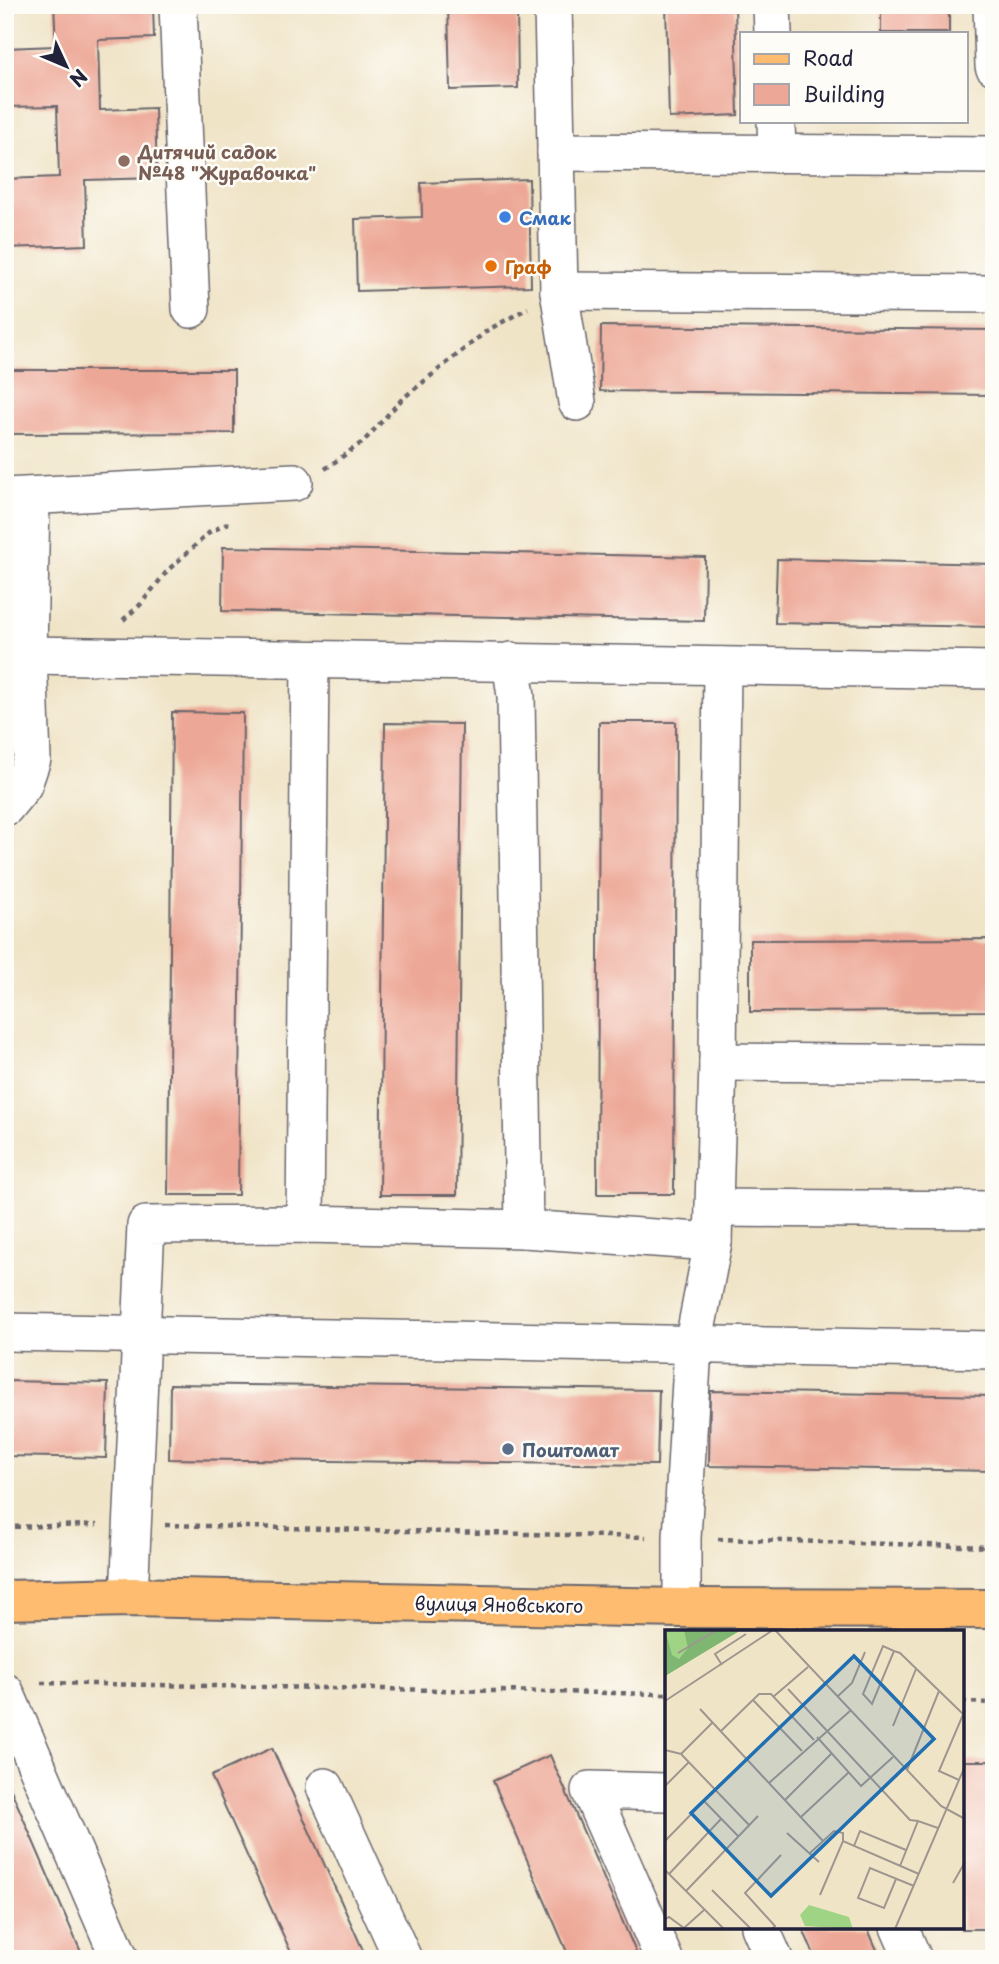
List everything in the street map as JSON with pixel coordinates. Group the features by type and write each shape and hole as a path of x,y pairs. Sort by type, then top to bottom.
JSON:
{"main road":[{"name":"вулиця Яновського","path":"5,1600 129,1597 682,1608 841,1620 994,1609"}],"lane":[{"path":"178,5 191,310"},
{"path":"553,5 559,291 577,402"},
{"path":"772,5 773,32"},
{"path":"992,5 994,66"},
{"path":"556,152 776,137 994,155"},
{"path":"559,291 994,294"},
{"path":"5,807 23,785 32,759 18,497 294,482"},
{"path":"28,655 994,670"},
{"path":"305,1223 310,660"},
{"path":"511,661 516,696 524,1229"},
{"path":"682,1608 682,1538 693,1346 713,1225 718,1062 722,666"},
{"path":"718,1062 994,1064"},
{"path":"129,1597 146,1224 305,1223 524,1229 713,1225 994,1210"},
{"path":"5,1332 994,1350"},
{"path":"19,1688 120,1959"},
{"path":"325,1787 403,1959"},
{"path":"664,1959 590,1790 665,1791"},
{"path":"761,1929 774,1959"},
{"path":"900,1929 913,1959"}],"path":[{"path":"5,1527 133,1524 994,1546"},
{"path":"19,1688 665,1694"},
{"path":"964,1702 994,1703"}],"building":[{"path":"54,5 153,5 154,38 98,40 100,110 155,108 157,178 85,180 87,245 5,248 5,179 59,177 57,106 5,107 5,48 56,46"},
{"path":"448,5 517,5 518,88 450,90"},
{"path":"666,5 735,5 738,115 669,118"},
{"path":"881,5 949,5 949,32 881,32"},
{"path":"529,179 531,286 357,291 355,219 422,217 421,183"},
{"path":"601,326 994,330 994,395 600,391"},
{"path":"5,370 234,370 234,433 5,434"},
{"path":"223,547 705,557 704,621 222,611"},
{"path":"777,559 994,564 994,627 775,623"},
{"path":"172,712 243,713 238,1195 168,1195"},
{"path":"599,722 676,722 674,1194 597,1194"},
{"path":"385,723 462,724 457,1195 380,1195"},
{"path":"994,939 994,1011 750,1012 750,940"},
{"path":"5,1381 108,1383 106,1458 5,1456"},
{"path":"170,1384 659,1390 657,1465 169,1459"},
{"path":"710,1391 994,1396 994,1471 709,1466"},
{"path":"272,1748 367,1959 294,1959 211,1776"},
{"path":"550,1755 639,1959 570,1959 493,1781"},
{"path":"964,1761 994,1761 994,1929 964,1929"},
{"path":"5,1776 84,1959 8,1959 5,1953"},
{"path":"803,1929 868,1929 881,1959 816,1959"}],"place":[{"name":"Дитячий садок №48 \"Журавочка\"","path":"124,161"},
{"name":"Смак","path":"505,217"},
{"name":"Граф","path":"491,266"},
{"name":"Поштомат","path":"508,1449"}]}
